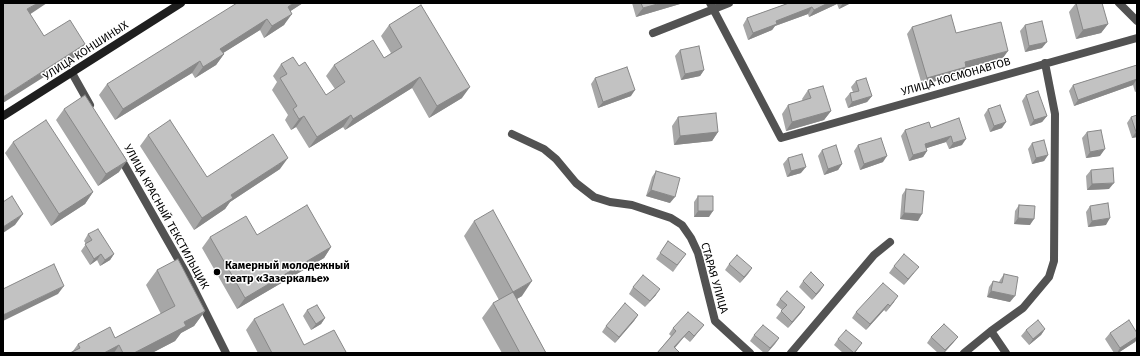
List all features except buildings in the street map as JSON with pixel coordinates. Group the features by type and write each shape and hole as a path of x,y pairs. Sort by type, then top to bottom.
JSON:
{"main road":[{"name":"УЛИЦА КОНШИНЫХ","path":"3,116 181,3"}],"street":[{"path":"653,33 712,6 729,3"},
{"path":"1119,3 1137,21"},
{"name":"УЛИЦА КОСМОНАВТОВ","path":"712,6 781,138 1137,38"},
{"path":"964,353 991,330 1023,308 1049,277 1054,261 1055,114 1044,63"},
{"path":"72,73 95,114"},
{"name":"СТАРАЯ УЛИЦА","path":"512,134 544,149 556,159 576,184 594,197 610,202 632,205 671,218 682,225 691,238 698,253 715,321 750,353"},
{"name":"УЛИЦА КРАСНЫЙ ТЕКСТИЛЬЩИК","path":"114,147 186,273 226,353"},
{"path":"791,353 874,255 890,242"},
{"path":"991,330 1006,353"}],"place":[{"name":"Камерный молодежный театр «Зазеркалье»","path":"217,272"}]}
